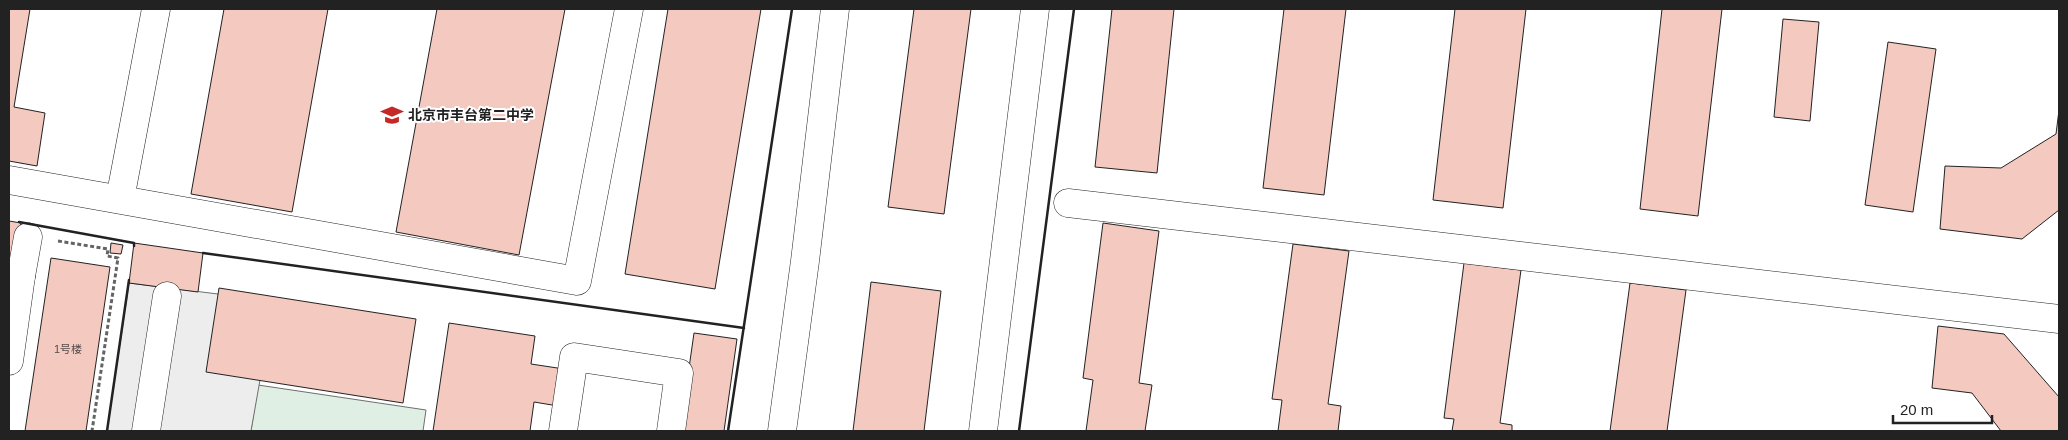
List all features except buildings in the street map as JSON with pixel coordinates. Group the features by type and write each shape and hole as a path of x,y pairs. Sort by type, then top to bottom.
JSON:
{"street":[{"path":"120,200 156,9"},
{"path":"9,180 577,281 629,9"},
{"path":"782,431 805,261 835,9"},
{"path":"983,431 1036,9"},
{"path":"1068,203 2059,319"},
{"path":"9,361 15,275 28,237"},
{"path":"146,431 166,296"},
{"path":"563,431 574,357 679,373 671,431"}],"path":[{"path":"28,237 108,249 107,256 118,258 92,431"}],"green space":[{"path":"258,385 426,410 423,431 251,431"}],"shaded area":[{"path":"129,283 218,294 260,380 251,431 107,431"}],"wall":[{"path":"728,431 792,9"},
{"path":"1019,431 1074,9"},
{"path":"19,222 134,243 134,246"},
{"path":"203,253 744,328"},
{"path":"107,431 129,280"}],"place":[{"name":"北京市丰台第二中学","path":"392,115"}]}
